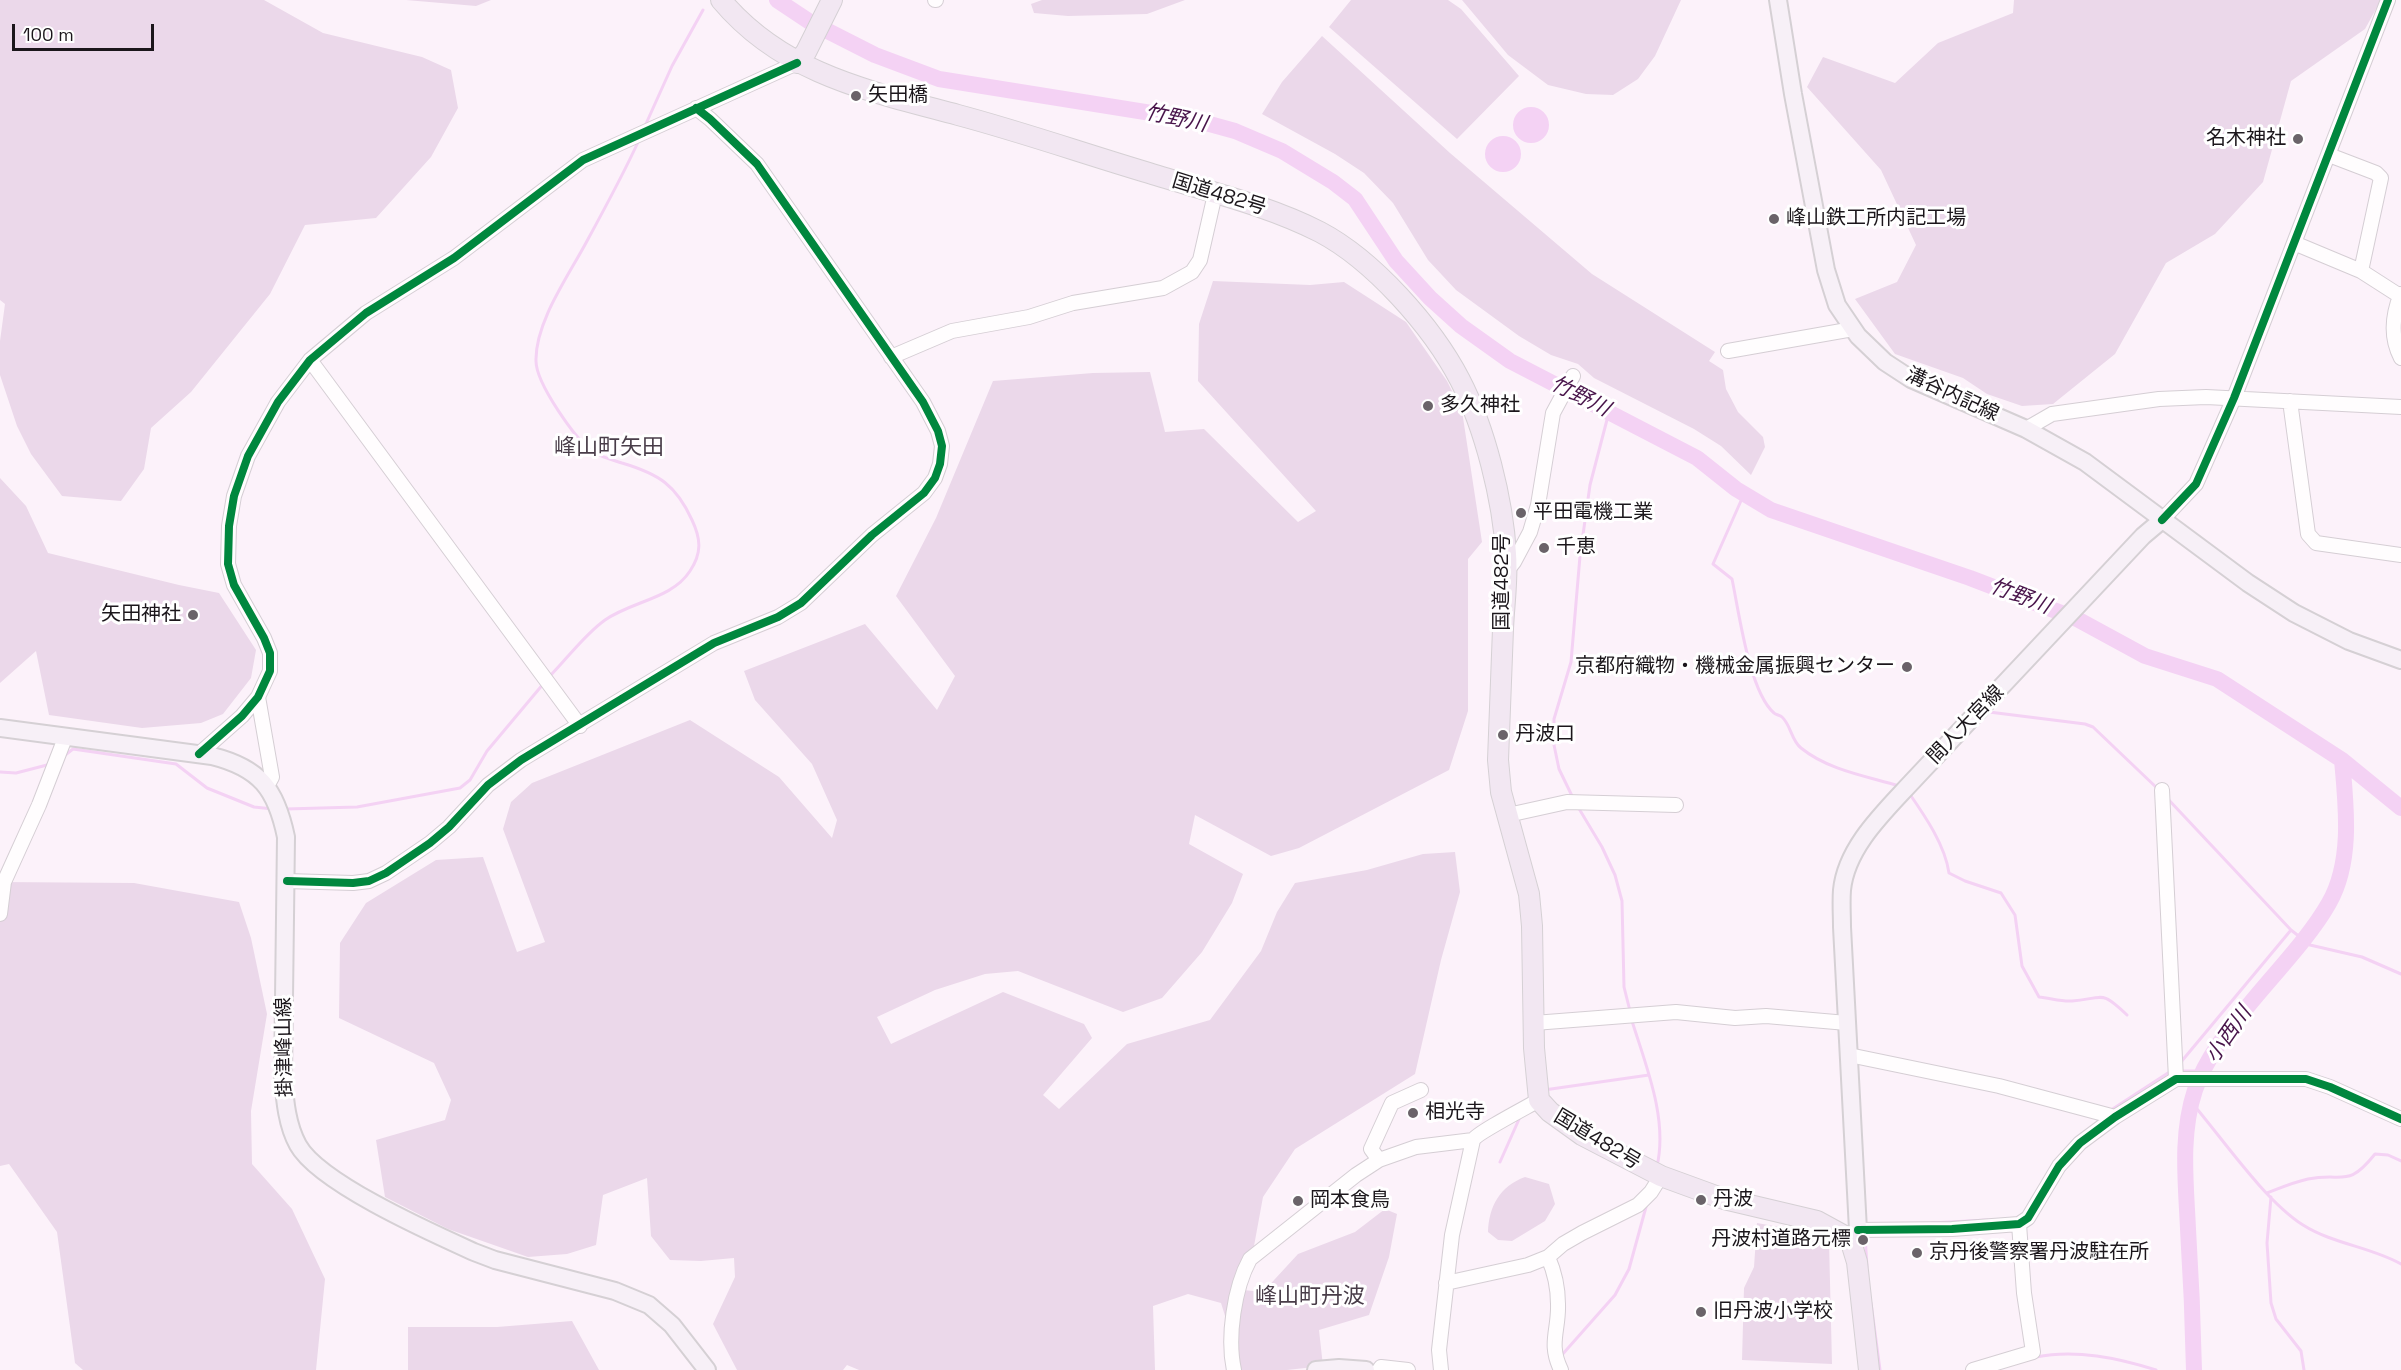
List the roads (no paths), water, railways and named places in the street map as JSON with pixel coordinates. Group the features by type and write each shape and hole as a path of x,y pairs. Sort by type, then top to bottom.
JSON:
{"highway":[{"name":"国道482号","path":"721,0 748,29 846,83 1026,134 1300,222 1344,248 1371,268 1398,295 1455,372 1473,408 1499,495 1506,572 1498,760 1501,792 1529,894 1532,926 1536,1087 1539,1100 1550,1112 1582,1135 1661,1176 1724,1199 1817,1221 1854,1234"},
{"path":"802,58 832,0"},
{"path":"1854,1234 1869,1370"}],"main road":[{"name":"溝谷内記線","path":"1778,0 1826,270 1837,305 1853,329 1885,362 1911,379 2026,429 2085,462 2162,520"},
{"name":"間人大宮線","path":"1854,1234 1842,889 1849,865 1873,824 2143,536 2162,520"},
{"path":"2162,520 2248,583 2294,613 2349,641 2401,660"},
{"name":"掛津峰山線","path":"0,728 230,760 244,766 261,778 279,809 286,837 283,1078 285,1103 299,1146 313,1164 351,1190 474,1252 495,1260 615,1291 649,1305 672,1325 707,1370"},
{"path":"1316,1370 1339,1368 1366,1370"}],"street":[{"path":"2162,520 2196,484 2234,398 2388,0"},
{"path":"198,754 242,716 258,697 270,671 270,653 234,585 228,564 229,526 234,496 248,456 278,402 310,360 366,313 454,258 583,160 802,58"},
{"path":"287,881 353,883 386,873 430,843 488,785 521,760 714,643 778,617 801,603 872,535 924,493 935,478 940,464 942,446 933,420 757,164 696,108"},
{"path":"2329,154 2376,173 2381,178 2361,271"},
{"path":"891,357 952,331 1029,317 1073,303 1163,288 1192,272 1200,260 1215,194"},
{"path":"2294,243 2361,271 2400,295 2397,338 2401,358"},
{"path":"1728,351 1853,329"},
{"path":"310,360 580,726"},
{"path":"1506,572 1530,532 1539,505 1553,413 1573,376"},
{"path":"2026,429 2052,414 2159,399 2206,397 2401,407"},
{"path":"2290,401 2308,534 2316,543 2401,555"},
{"path":"258,697 272,777 267,786"},
{"path":"0,914 2,882 39,805 49,773 65,738"},
{"path":"2162,790 2176,1079"},
{"path":"1508,815 1567,802 1676,805"},
{"path":"1534,1023 1676,1012 1736,1018 1766,1016 1847,1023"},
{"path":"1849,1055 1999,1086 2115,1117"},
{"path":"1854,1234 2019,1224 2028,1218 2059,1166 2080,1143 2115,1117 2176,1079 2306,1079 2330,1087 2401,1119"},
{"path":"1379,1160 1371,1149 1392,1103 1421,1090"},
{"path":"1441,1370 1439,1350 1452,1235 1473,1140 1476,1135 1539,1100"},
{"path":"1234,1370 1231,1355 1232,1332 1239,1285 1250,1259 1356,1175 1379,1160 1416,1147 1473,1140"},
{"path":"1446,1283 1528,1265 1548,1257 1581,1233 1638,1205 1651,1192 1661,1176"},
{"path":"1973,1370 2033,1352 2024,1293 2019,1224"},
{"path":"1548,1257 1556,1276 1558,1365"},
{"path":"1379,1370 1381,1367 1408,1370"}],"waterway":[{"name":"竹野川","path":"777,0 810,22 875,55 939,79 1195,120 1235,131 1282,151 1333,182 1355,199 1396,261 1430,298 1461,326 1510,361 1697,458 1736,489 1771,510 1970,578 2077,619 2145,656 2217,679 2342,760 2401,808"},
{"path":"645,126 672,66 703,10"},
{"path":"548,678 597,626 627,608 673,588 690,571 697,558 699,546 695,527 673,489 656,477 593,452 585,445 549,396 542,383 536,361 541,331 554,299 614,191 639,140"},
{"path":"1573,798 1559,769 1554,745 1554,719 1571,662 1580,556 1590,485 1609,412"},
{"path":"1744,494 1713,564 1732,579 1746,650 1765,702 1774,713 1785,720 1798,745 1812,756 1848,772 1899,786"},
{"path":"286,809 357,807 460,788 470,780 487,751 544,683"},
{"path":"1989,712 2085,724 2093,727 2158,789"},
{"path":"64,756 73,749 176,764 207,788 254,807 273,809"},
{"name":"小西川","path":"2194,1370 2185,1159 2190,1107 2205,1067 2218,1046 2312,929 2337,887 2342,869 2346,833 2342,760"},
{"path":"0,772 16,773 51,764"},
{"path":"1909,793 1939,841 1949,873 2001,893 2015,915 2022,966 2039,997 2068,1001 2107,999 2127,1015"},
{"path":"2167,798 2291,930 2310,945 2362,957 2401,974"},
{"path":"1578,807 1602,847 1615,875 1622,901 1624,987 1630,1011"},
{"path":"2181,1062 2291,930"},
{"path":"1632,1021 1658,1111 1660,1148 1657,1166"},
{"path":"2108,1112 2171,1071"},
{"path":"2180,1071 2203,1071"},
{"path":"1544,1090 1649,1075"},
{"path":"2192,1103 2244,1168 2288,1214 2315,1231 2401,1264"},
{"path":"1500,1162 1520,1117"},
{"path":"2267,1193 2308,1179 2351,1175 2358,1172 2375,1154 2388,1155 2401,1161"},
{"path":"2271,1197 2267,1243 2271,1303 2276,1319 2301,1351 2304,1370"},
{"path":"1561,1356 1615,1295 1629,1269 1646,1207"},
{"path":"1931,1223 1987,1220"},
{"path":"1865,1235 1867,1267"},
{"path":"1871,1303 1880,1370"},
{"path":"2036,1357 2082,1354 2156,1370"}],"place":[{"name":"矢田橋","path":"856,96"},
{"name":"名木神社","path":"2298,139"},
{"name":"峰山鉄工所内記工場","path":"1774,219"},
{"name":"多久神社","path":"1428,406"},
{"name":"平田電機工業","path":"1521,513"},
{"name":"千恵","path":"1544,548"},
{"name":"矢田神社","path":"193,615"},
{"name":"京都府織物・機械金属振興センター","path":"1907,667"},
{"name":"丹波口","path":"1503,735"},
{"name":"相光寺","path":"1413,1113"},
{"name":"丹波","path":"1701,1200"},
{"name":"岡本食鳥","path":"1298,1201"},
{"name":"丹波村道路元標","path":"1863,1240"},
{"name":"京丹後警察署丹波駐在所","path":"1917,1253"},
{"name":"旧丹波小学校","path":"1701,1312"}],"district":[{"name":"峰山町矢田","path":"609,448"},
{"name":"峰山町丹波","path":"1310,1297"}]}
